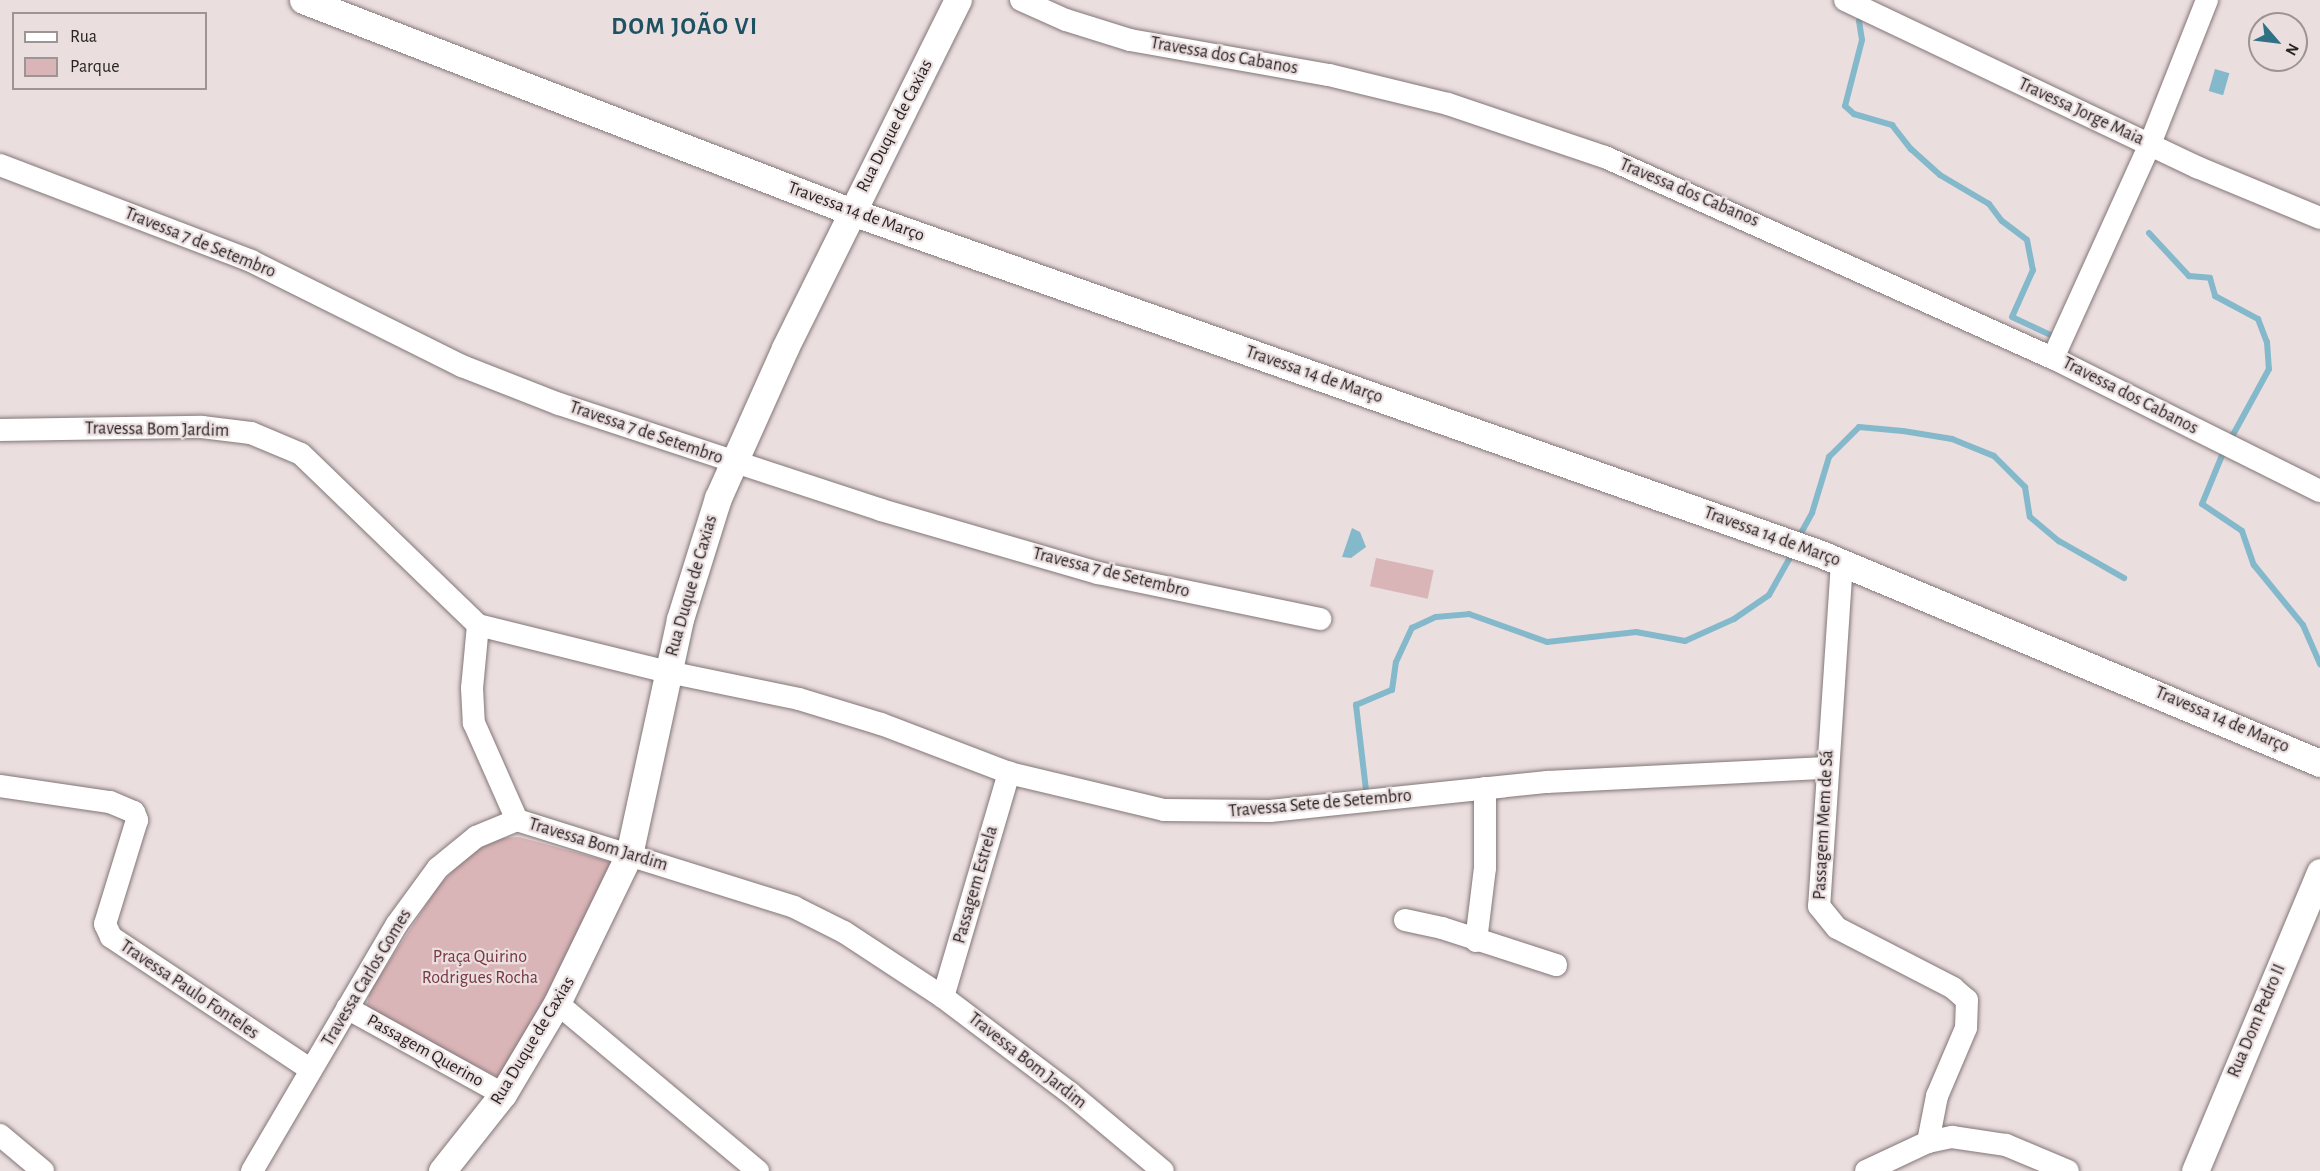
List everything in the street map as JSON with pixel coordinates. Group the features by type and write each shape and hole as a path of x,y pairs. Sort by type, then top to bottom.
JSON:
{"street":[{"name":"Travessa 14 de Março","path":"303,0 852,212 1842,562 2320,763"},
{"name":"Rua Duque de Caxias","path":"442,1171 503,1094 557,1003 629,855 668,672 693,569 732,462 852,212 958,0"},
{"name":"Travessa dos Cabanos","path":"1021,0 1066,21 1130,40 1329,75 1502,120 1700,196 2054,358 2320,491"},
{"name":"Travessa Jorge Maia","path":"1845,0 2150,144 2320,218"},
{"path":"2054,358 2150,144 2207,0"},
{"name":"Travessa 7 de Setembro","path":"0,165 251,261 507,385 732,462 1098,573 1320,619"},
{"name":"Travessa Bom Jardim","path":"0,430 202,427 251,432 302,454 478,626 472,688 474,723 517,820 794,906 844,932 944,997 1070,1093 1163,1171"},
{"name":"Passagem Mem de Sá","path":"1842,562 1826,768 1818,890 1819,906 1826,918 1837,928 1961,993 1969,1008 1966,1028 1937,1096 1928,1142"},
{"name":"Travessa Sete de Setembro","path":"478,626 668,672 761,690 839,710 1009,774 1107,799 1164,810 1211,813 1270,811 1485,788 1631,776 1826,768"},
{"name":"Passagem Estrela","path":"944,997 1009,774"},
{"name":"Travessa Paulo Fonteles","path":"0,786 110,802 134,812 137,820 105,924 111,937 311,1070"},
{"path":"1476,941 1485,868 1485,788"},
{"name":"Travessa Carlos Gomes","path":"252,1171 397,924 438,868 476,837 517,820"},
{"name":"Rua Dom Pedro II","path":"2195,1171 2317,888"},
{"path":"1405,920 1556,965"},
{"path":"557,1003 758,1171"},
{"name":"Passagem Querino","path":"347,1008 503,1094"},
{"path":"0,1135 43,1171"},
{"path":"1866,1171 1928,1142 1952,1137 1982,1138 2068,1171"}],"green space":[{"path":"1376,558 1434,570 1428,599 1370,586"},
{"name":"Praça Quirino Rodrigues Rocha","path":"519,837 611,862 599,904 499,1078 371,1011 367,1005 370,991 439,885 474,850 503,838"}],"water":[{"path":"2215,69 2229,73 2223,95 2209,91"},
{"path":"1352,528 1360,532 1366,547 1351,558 1342,557"}],"waterway":[{"path":"1859,21 1862,40 1845,106 1854,114 1892,125 1911,149 1940,175 1989,204 2002,221 2027,240 2033,270 2012,317 2057,338"},
{"path":"2149,233 2189,276 2210,278 2215,296 2258,319 2267,342 2269,369 2223,453 2202,504 2242,531 2254,565 2303,625 2320,664"},
{"path":"1801,533 1812,513 1829,457 1859,427 1903,431 1952,439 1994,456 2025,487 2030,517 2059,541 2124,578"},
{"path":"1366,790 1356,705 1392,690 1396,662 1412,628 1436,617 1469,614 1547,642 1636,632 1685,641 1734,619 1769,595 1792,554"}],"district":[{"name":"DOM JOÃO VI","path":"685,28"}]}
